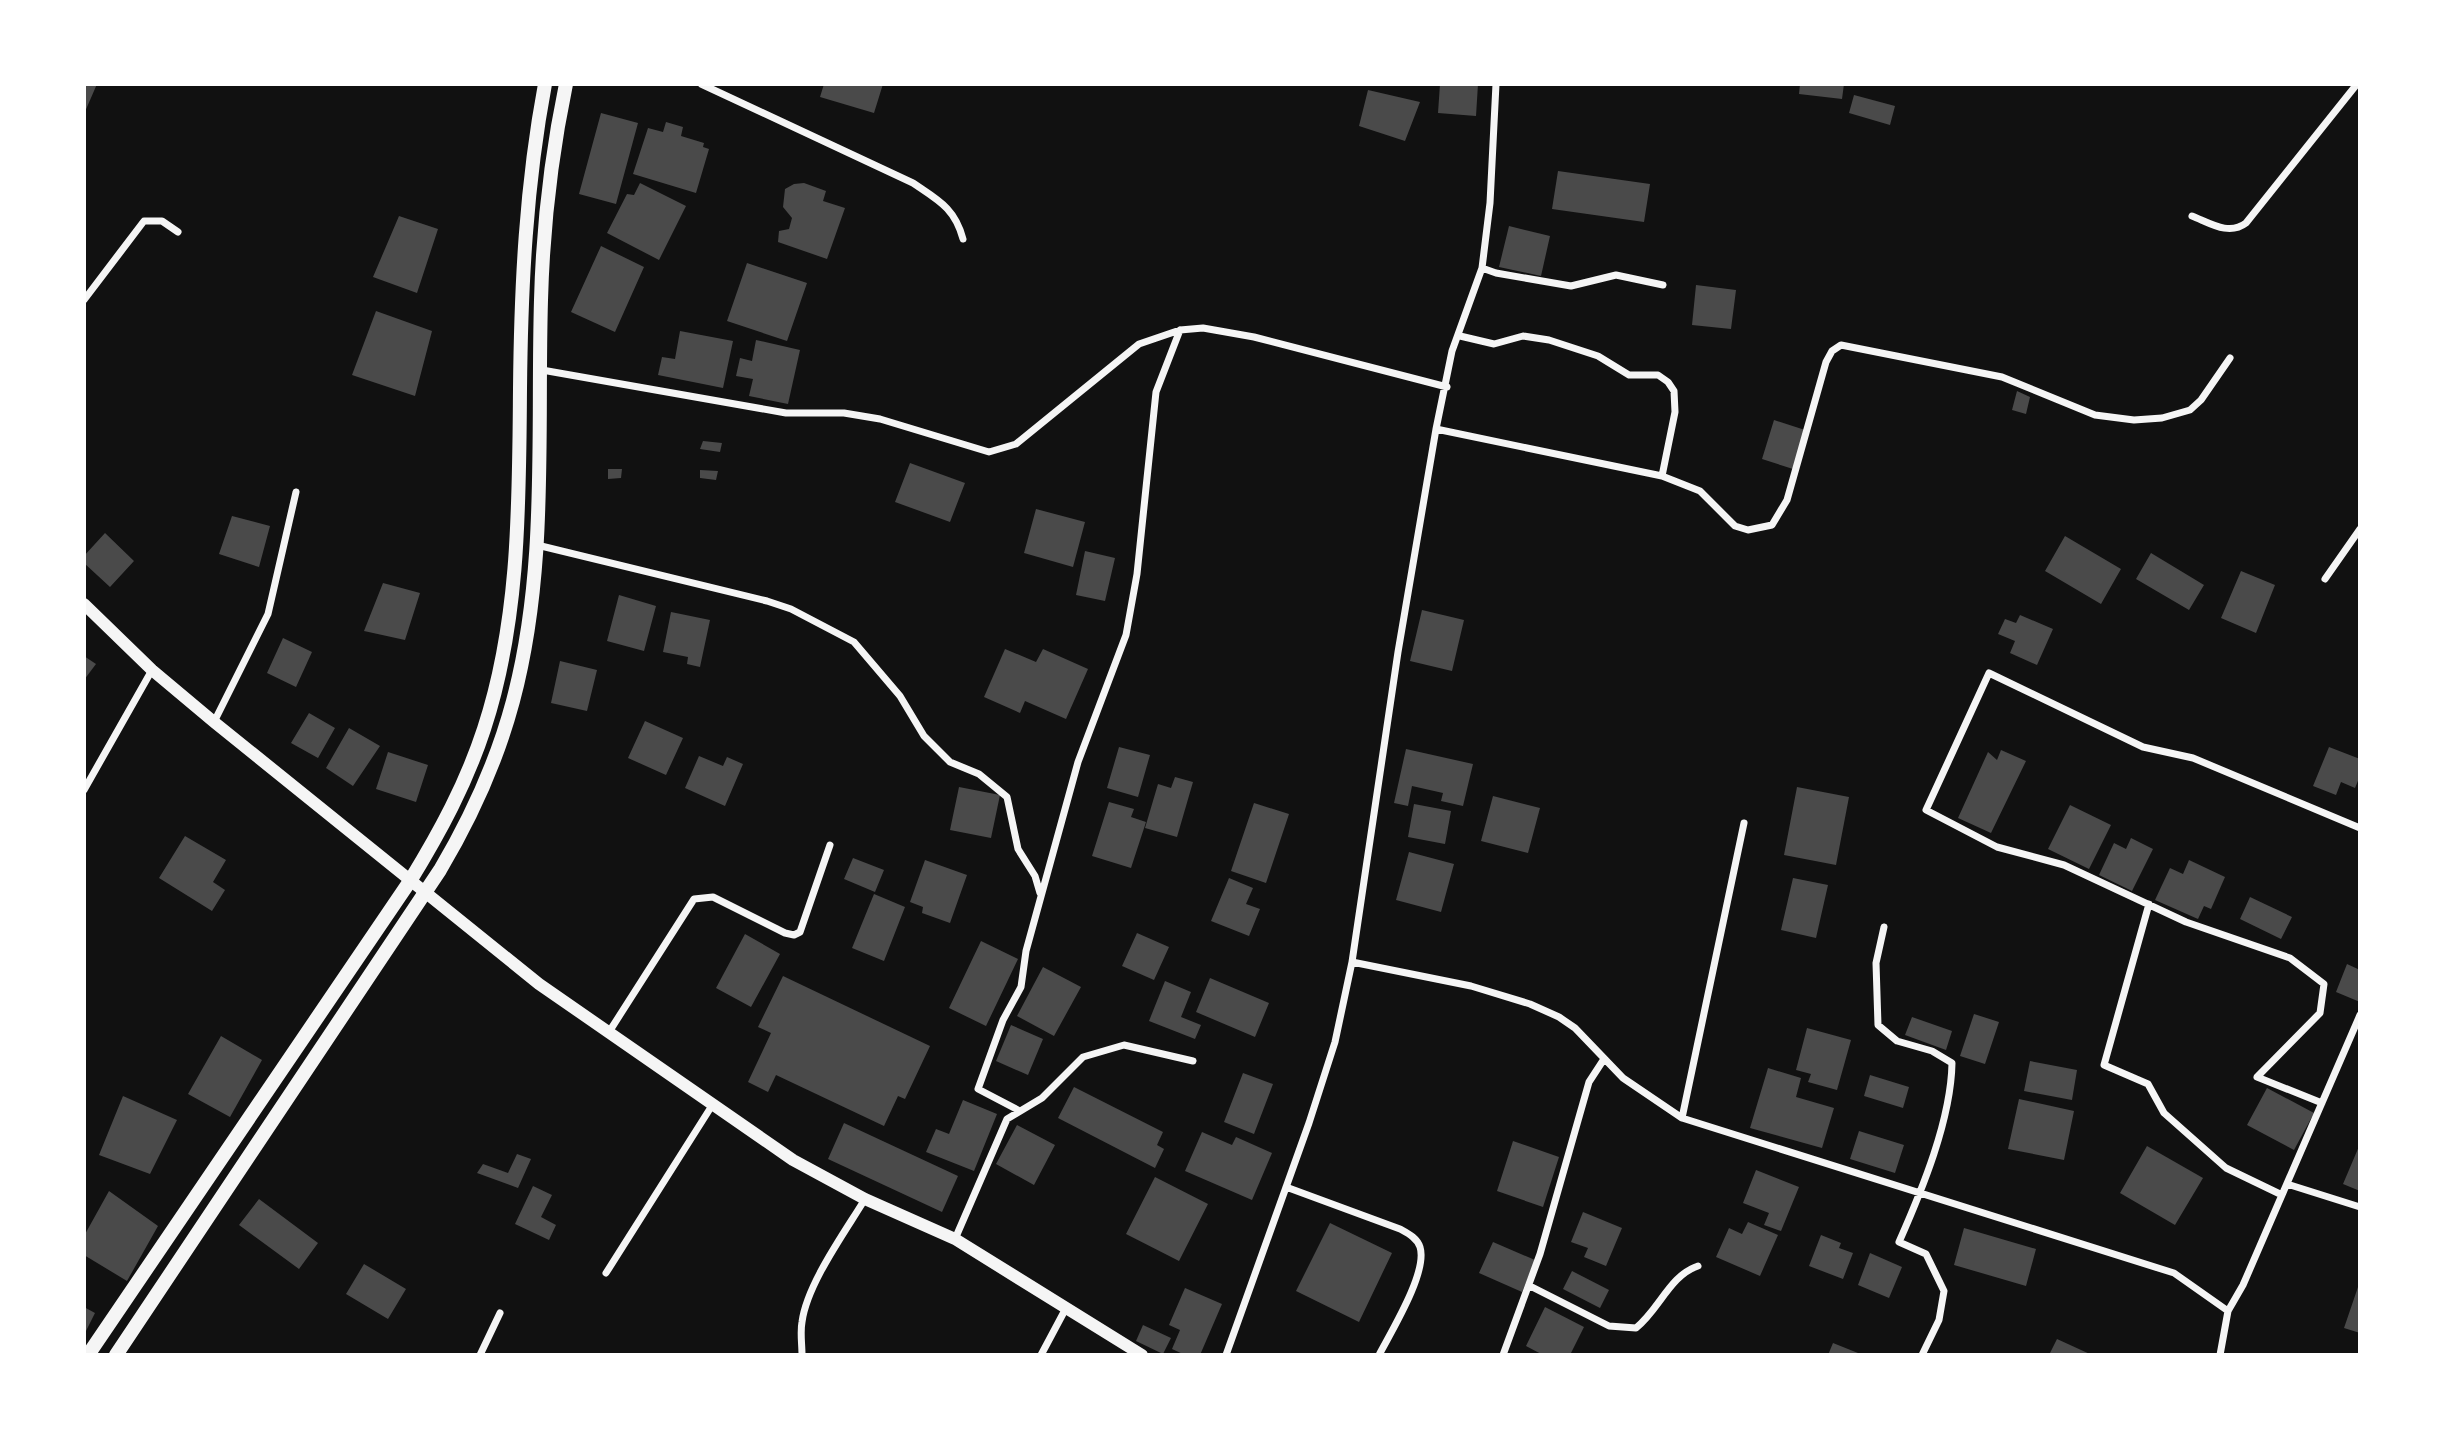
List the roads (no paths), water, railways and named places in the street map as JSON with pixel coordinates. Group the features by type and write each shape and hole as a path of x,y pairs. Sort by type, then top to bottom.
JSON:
{"main road":[{"path":"88,1355 410,881 444,825 465,781 484,729 501,662 511,598 521,474 520,390 527,205 545,84"},
{"path":"116,1355 425,894 478,803 505,733 514,697 537,545 545,206 566,84"},
{"path":"164,1244 181,1255"}],"street":[{"path":"701,84 913,183 942,202 958,219 963,239"},
{"path":"1226,1355 1335,1042 1352,962 1398,652 1436,429 1447,387 1452,351 1460,336 1482,268 1490,203 1496,84"},
{"path":"2193,216 2229,230 2238,229 2246,223 2357,84"},
{"path":"84,300 144,221 162,221 178,232"},
{"path":"1482,268 1570,286 1616,275 1663,285"},
{"path":"542,370 786,412 844,413 868,417 989,452 1016,444 1139,344 1180,330 1203,328 1254,337 1447,387"},
{"path":"1018,1110 978,1090 1003,1020 1021,987 1026,950 1077,762 1126,635 1139,561 1156,392 1180,330"},
{"path":"1460,336 1494,344 1523,336 1549,340 1598,356 1629,375 1646,373 1668,382 1674,391 1675,412 1662,476"},
{"path":"1436,429 1662,476 1700,491 1735,526 1748,530 1772,525 1787,500 1826,362 1832,351 1841,345 2002,377 2095,415 2134,420 2162,418 2190,410 2202,400 2230,358"},
{"path":"214,722 268,614 296,492"},
{"path":"2325,579 2360,529"},
{"path":"537,545 768,601 791,609 854,642 901,696 925,736 936,748 950,762 979,774 1007,797 1018,849 1035,876 1041,897"},
{"path":"84,604 152,670 214,722 539,984 793,1160 865,1199 955,1239 1065,1310 1142,1355"},
{"path":"84,790 152,670"},
{"path":"2322,1103 2257,1077 2320,1013 2324,984 2290,958 2186,922 2064,864 1997,847 1926,810 1989,673 2143,747 2193,758 2360,828"},
{"path":"1682,1118 1744,823"},
{"path":"609,1031 694,899 713,897 785,933 794,935 800,932 830,845"},
{"path":"2149,904 2104,1065 2148,1084 2164,1113 2226,1168 2282,1195"},
{"path":"1884,927 1876,963 1878,1025 1897,1041 1933,1051 1952,1063 1951,1086 1920,1193 1899,1242 1926,1254 1944,1291 1939,1320 1922,1355"},
{"path":"1352,962 1471,986 1530,1004 1575,1028 1604,1059 1647,1097 1682,1118 2174,1273 2228,1311"},
{"path":"2220,1355 2228,1311 2244,1285 2360,1015"},
{"path":"955,1239 1007,1119 1042,1098 1083,1057 1124,1045 1193,1061"},
{"path":"1503,1355 1530,1286 1586,1090 1594,1071 1604,1059"},
{"path":"606,1273 714,1103"},
{"path":"2287,1184 2360,1207"},
{"path":"1286,1187 1400,1229 1414,1237 1420,1247 1421,1259 1413,1286 1379,1355"},
{"path":"802,1355 802,1321 812,1296 827,1259 865,1199"},
{"path":"1530,1286 1609,1326 1636,1328 1649,1318 1681,1275 1698,1266"},
{"path":"1041,1355 1065,1310"},
{"path":"480,1355 500,1313"}]}
